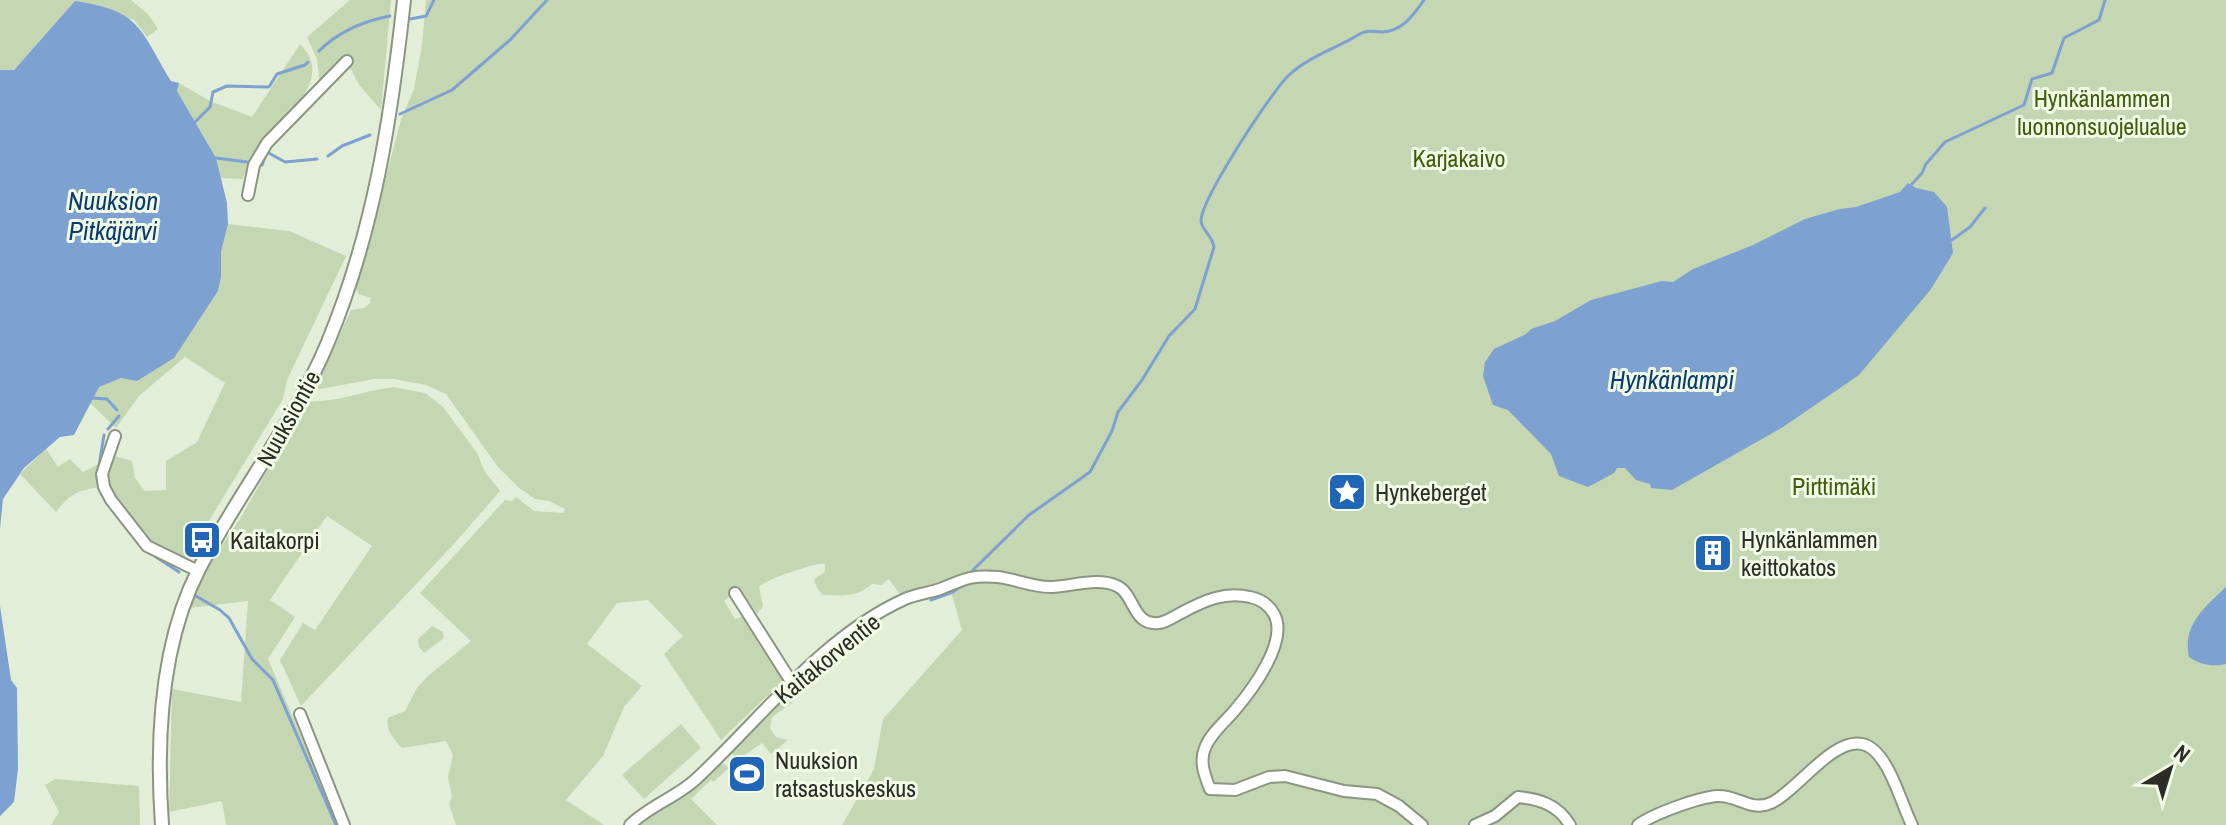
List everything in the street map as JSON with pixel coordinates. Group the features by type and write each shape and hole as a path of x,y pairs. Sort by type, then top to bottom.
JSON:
{"street":[{"name":"Nuuksiontie","path":"162,825 160,777 167,673 178,620 198,571 281,436 327,344 345,296 371,212 382,162 391,116 404,0"},
{"path":"248,195 254,165 267,143 347,61"},
{"path":"115,436 102,474 111,500 147,546 198,571"},
{"name":"Kaitakorventie","path":"630,825 695,780 792,683 848,634 907,598 968,577 1005,578 1048,587 1107,581 1122,588 1134,610 1145,621 1159,623 1223,595 1253,598 1267,605 1275,615 1278,635 1269,661 1238,707 1205,747 1203,764 1210,789 1235,790 1269,777 1285,776 1344,791 1377,794 1399,806 1422,825"},
{"path":"735,593 792,683"},
{"path":"300,714 344,825"},
{"path":"1638,825 1656,815 1717,796 1747,805 1765,805 1776,801 1830,755 1853,744 1871,748 1884,762 1912,825"},
{"path":"1475,825 1495,816 1518,797 1551,805 1570,825"}],"green space":[{"path":"0,0 131,0 148,14 158,29 147,37 134,20 75,1 13,71 0,70"},
{"path":"350,0 391,0 381,110 360,86 345,59 320,84 317,59 307,37"},
{"path":"426,0 2226,0 2226,825 842,825 874,769 883,719 962,630 949,585 902,597 889,579 881,585 872,584 855,593 823,595 814,579 825,572 825,564 792,572 759,586 763,606 757,614 740,588 724,601 735,619 744,616 786,678 721,740 664,654 683,636 648,600 617,603 587,644 642,686 624,707 603,756 566,800 604,825 456,825 449,804 452,797 448,777 453,755 446,741 402,748 388,726 388,718 405,711 417,688 428,676 471,641 420,593 505,500 512,501 516,497 534,511 563,513 565,509 549,501 535,499 519,488 498,467 446,394 426,385 394,379 374,379 315,390 351,310 364,308 370,303 371,298 359,294 356,289 401,120 414,89"},
{"path":"300,44 310,58 312,71 302,98 258,145 243,179 221,178 216,158 177,91 179,83 210,101 252,117"},
{"path":"228,224 289,231 346,256 287,380 283,399 184,558 150,543 108,485 79,492 56,512 20,474 46,449 58,467 70,459 83,472 115,456 132,461 135,478 145,491 166,490 166,461 197,442 225,383 185,357 139,396 116,428 89,402 99,387 121,378 206,309 218,291 221,252"},
{"path":"394,387 425,393 443,407 500,491 301,706 280,660 303,623 315,630 372,546 327,516 270,600 295,617 268,659 339,825 226,825 222,801 169,812 172,689 241,702 248,601 189,608 208,565 240,519 307,401 329,400"},
{"path":"432,626 443,632 444,638 424,653 418,639"},
{"path":"785,697 793,702 772,717 770,728 776,737 788,740 771,754 762,743 739,759 730,752 776,702"},
{"path":"681,724 701,748 644,799 622,775"},
{"path":"721,762 729,768 691,799 717,825 641,825 643,820"},
{"path":"55,779 139,786 140,825 51,825 59,812 45,785"}],"water":[{"name":"Nuuksion Pitkäjärvi","path":"75,1 113,10 126,17 144,35 171,81 179,83 177,91 216,158 227,203 228,224 221,252 221,277 218,291 174,358 137,381 121,378 99,387 74,435 60,437 24,468 3,499 0,529 0,70 14,70"},
{"name":"Hynkänlampi","path":"1908,183 1934,192 1947,207 1953,253 1931,289 1859,375 1783,427 1672,490 1651,488 1650,484 1636,480 1625,468 1617,468 1614,473 1588,487 1559,476 1551,454 1508,410 1493,405 1483,376 1485,362 1494,349 1531,329 1555,321 1591,300 1662,281 1673,282 1693,269 1753,245 1805,219 1900,192"},
{"path":"2226,587 2226,664 2202,664 2189,657 2189,635 2197,618"},
{"path":"0,606 11,680 17,688 18,769 14,802 0,816"}],"waterway":[{"path":"410,19 426,16 434,0"},
{"path":"400,114 452,90 510,40 547,0"},
{"path":"973,570 1029,515 1090,472 1112,431 1118,412 1169,336 1195,309 1214,247 1201,224 1204,209 1239,146 1280,85 1305,63 1361,33 1396,29 1424,0"},
{"path":"1912,184 1945,142 2024,105 2032,79 2052,73 2064,38 2099,20 2105,0"},
{"path":"319,51 352,28 390,16"},
{"path":"195,122 210,107 213,92 227,86 269,87 277,74 308,62"},
{"path":"328,156 342,146 370,135"},
{"path":"262,165 267,152 285,162 317,159"},
{"path":"216,158 247,162"},
{"path":"1952,240 1970,227 1985,208"},
{"path":"92,398 107,399 117,410"},
{"path":"108,429 119,416"},
{"path":"98,472 104,435"},
{"path":"156,557 179,572"},
{"path":"931,600 962,585"},
{"path":"196,596 229,618 252,659 273,680 336,825"},
{"path":"796,687 803,681"}],"place":[{"name":"Hynkeberget","path":"1347,492"},
{"name":"Kaitakorpi","path":"202,540"},
{"name":"Hynkänlammen keittokatos","path":"1713,553"},
{"name":"Nuuksion ratsastuskeskus","path":"747,774"}],"park label":[{"name":"Hynkänlammen luonnonsuojelualue","path":"2102,112"},
{"name":"Karjakaivo","path":"1459,158"},
{"name":"Pirttimäki","path":"1834,486"}]}
